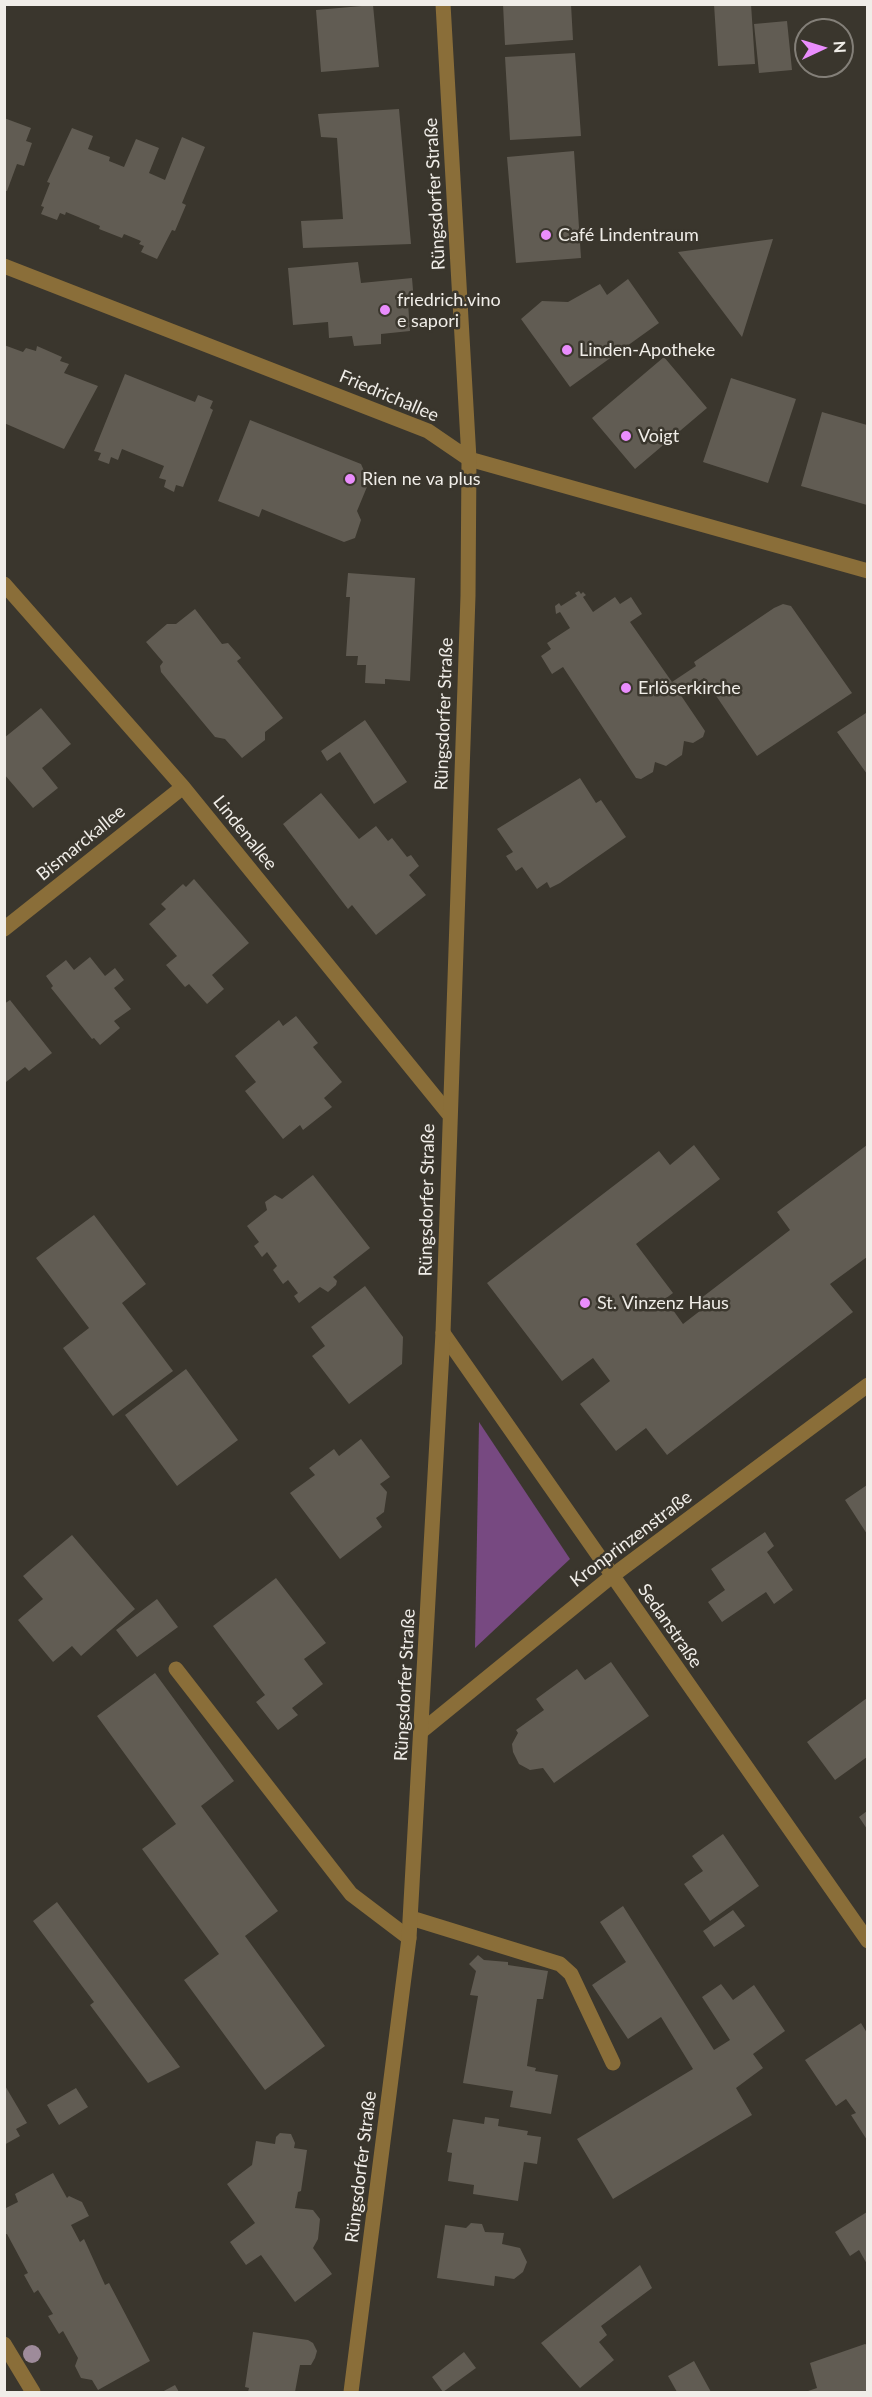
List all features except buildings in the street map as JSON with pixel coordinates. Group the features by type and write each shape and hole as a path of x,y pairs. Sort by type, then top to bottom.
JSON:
{"street":[{"name":"Rüngsdorfer Straße","path":"351,2392 410,1938 443,1333 448,1113 468,596 469,459 443,4"},
{"name":"Friedrichallee","path":"4,266 429,431 469,459 867,571"},
{"name":"Lindenallee","path":"4,584 183,787 448,1113"},
{"name":"Bismarckallee","path":"4,929 183,787"},
{"name":"Sedanstraße","path":"443,1333 867,1941"},
{"name":"Kronprinzenstraße","path":"423,1730 612,1576 867,1385"},
{"path":"176,1670 351,1894 410,1938"},
{"path":"411,1918 560,1964 571,1974 614,2063"},
{"path":"4,2344 33,2392"}],"shaded area":[{"path":"479,1422 570,1559 475,1648"}],"place":[{"name":"Café Lindentraum","path":"546,235"},
{"name":"friedrich.vino e sapori","path":"385,310"},
{"name":"Linden-Apotheke","path":"567,350"},
{"name":"Voigt","path":"626,436"},
{"name":"Rien ne va plus","path":"350,479"},
{"name":"Erlöserkirche","path":"626,688"},
{"name":"St. Vinzenz Haus","path":"585,1303"}]}
